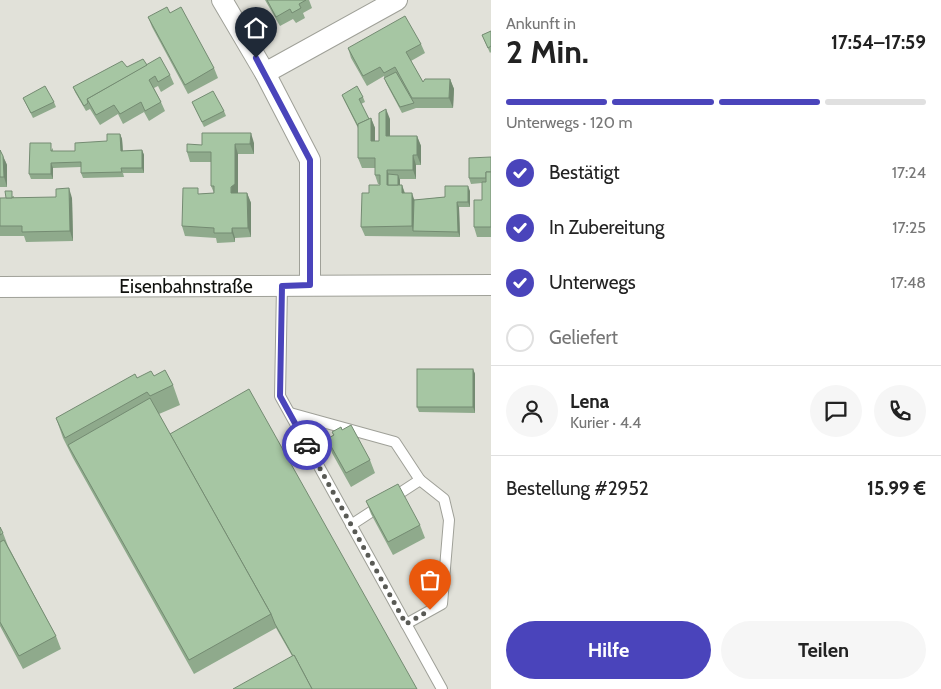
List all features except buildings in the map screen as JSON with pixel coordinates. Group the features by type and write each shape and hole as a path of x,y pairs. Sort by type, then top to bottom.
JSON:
{"street":[{"path":"222,0 265,73 310,160 310,285"},
{"path":"265,73 397,0"},
{"name":"Eisenbahnstraße","path":"0,288 491,285"}],"lane":[{"path":"282,286 280,396 442,689"},
{"path":"290,413 395,442 420,480 444,500 449,520 442,604 406,624"},
{"path":"352,525 420,480"}],"way so far":[{"path":"307,445 406,624 430,610"}],"route":[{"path":"256,58 310,160 310,285 282,286 280,347 280,396 307,445"}]}
